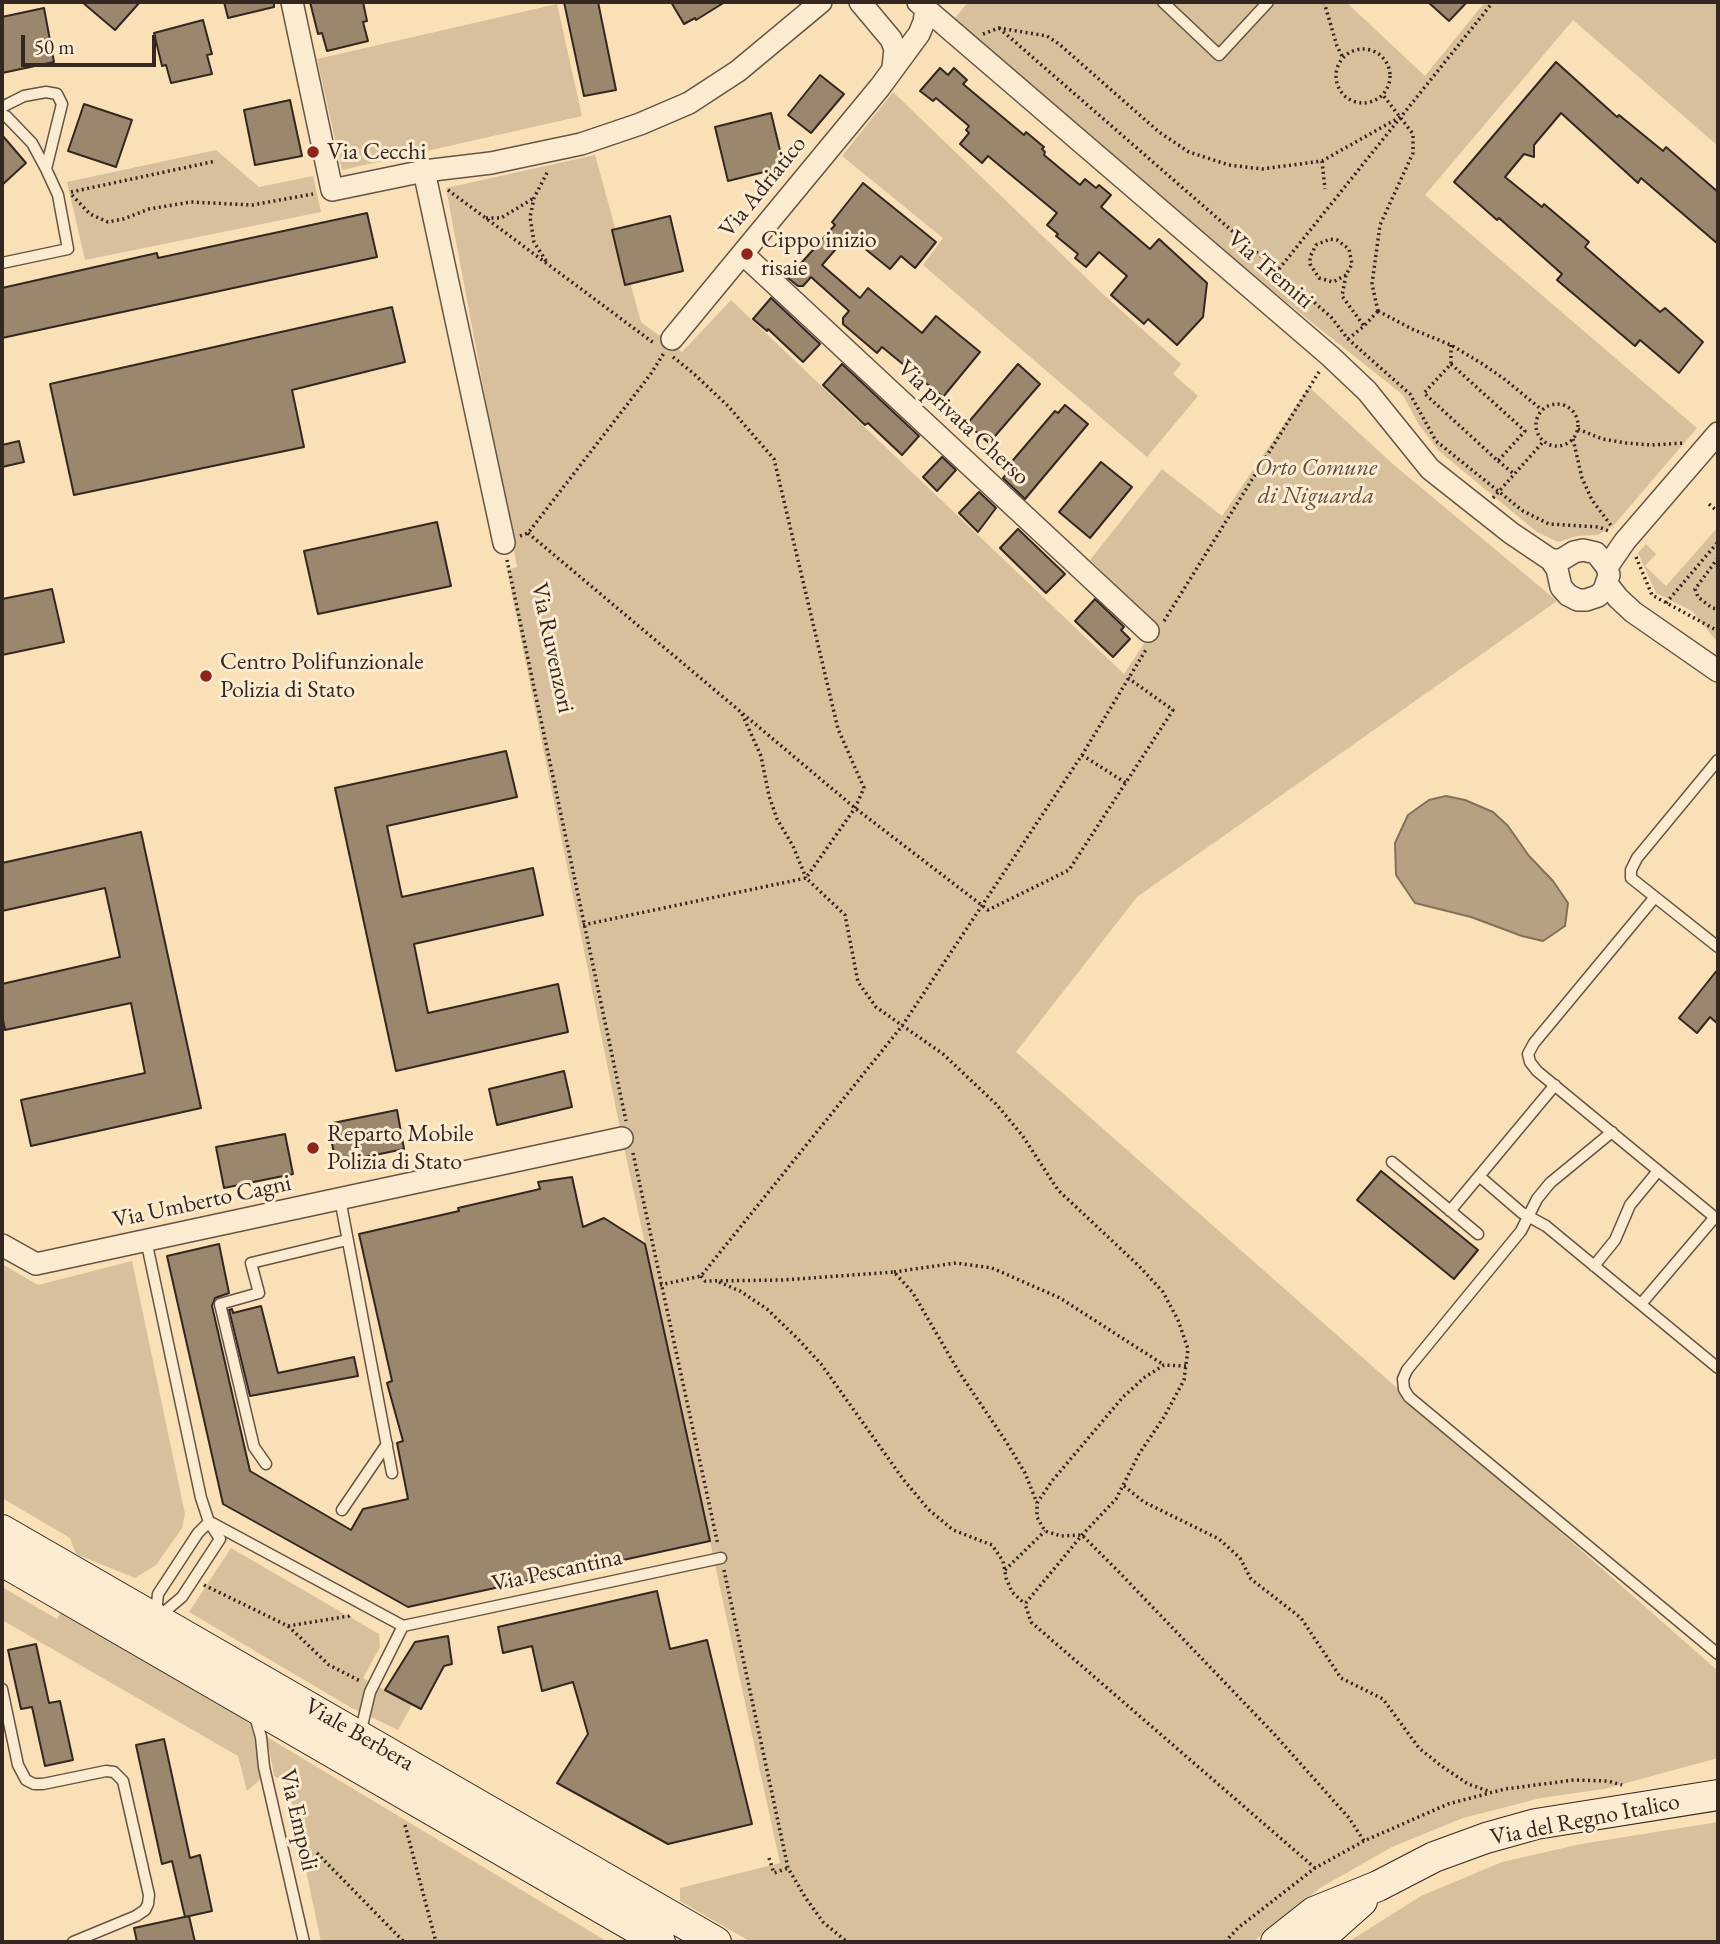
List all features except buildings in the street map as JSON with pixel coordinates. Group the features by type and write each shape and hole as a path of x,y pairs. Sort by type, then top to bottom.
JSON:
{"street":[{"path":"292,2 332,190 424,170 491,163 581,144 640,124 689,103 738,71 821,2"},
{"path":"860,2 891,39 895,49 893,67"},
{"name":"Via Tremiti","path":"922,5 1330,356 1367,391 1430,469 1511,533 1558,564 1561,587 1570,597 1586,600 1606,580"},
{"name":"Via Adriatico","path":"668,345 880,87 919,34 925,22 922,5"},
{"path":"891,39 900,44 931,29 946,26"},
{"path":"424,170 504,543"},
{"name":"Via privata Cherso","path":"743,254 1153,634"},
{"path":"1606,580 1623,540 1716,436"},
{"path":"1558,564 1574,552 1583,550 1633,612 1718,671"},
{"name":"Via Umberto Cagni","path":"2,1245 36,1264 627,1137"},
{"name":"Viale Berbera","path":"2,1530 93,1599 148,1631 360,1735 716,1942"},
{"name":"Viale Berbera","path":"2,1561 93,1599"},
{"name":"Viale Berbera","path":"148,1631 252,1707 660,1942"},
{"name":"Via del Regno Italico","path":"1276,1942 1314,1912 1378,1886 1434,1857 1513,1830 1558,1820 1718,1795"},
{"name":"Via del Regno Italico","path":"1316,1942 1378,1886"}],"lane":[{"path":"1163,2 1219,55 1268,2"},
{"path":"2,107 24,96 46,92 57,94 61,104 46,169"},
{"path":"2,115 32,143 46,169 64,193 68,249 2,263"},
{"path":"1718,760 1637,858 1631,870 1631,878 1718,947"},
{"path":"1641,1304 1717,1219 1555,1085 1530,1062 1528,1054 1534,1043 1655,897"},
{"path":"1450,1211 1555,1085"},
{"path":"1612,1132 1550,1183 1537,1199 1530,1217 1407,1370 1403,1379 1404,1389 1409,1397 1718,1654"},
{"path":"1392,1162 1478,1234"},
{"path":"1594,1266 1615,1240 1630,1205 1658,1171"},
{"path":"1479,1176 1530,1217 1546,1226 1718,1368"},
{"path":"340,1199 392,1474"},
{"path":"146,1240 201,1498 209,1522 220,1539 182,1597 148,1631"},
{"path":"266,1464 254,1447 220,1304 259,1293 251,1263 347,1240"},
{"path":"342,1510 387,1444"},
{"path":"209,1522 402,1626 373,1686 360,1735"},
{"path":"148,1631 158,1594 198,1533 209,1522"},
{"name":"Via Pescantina","path":"402,1626 721,1558"},
{"path":"2,1689 18,1765 26,1780 43,1784 106,1771 114,1772 123,1781 149,1895 148,1904 145,1910 136,1916 73,1942"},
{"name":"Via Empoli","path":"252,1707 261,1737 264,1767 304,1942"}],"path":[{"path":"1324,2 1336,46 1343,58"},
{"path":"1279,270 1493,2"},
{"path":"983,34 999,28 1046,36 1059,44 1159,132 1189,152 1228,165 1262,169 1293,167 1322,161 1402,117"},
{"path":"999,28 1331,317 1348,339 1410,394 1436,441 1523,510 1549,524 1599,527"},
{"path":"1362,49 1380,55 1387,62 1390,71 1390,80 1382,94 1366,103 1348,98 1336,81 1336,71 1343,58 1362,49"},
{"path":"1378,312 1372,284 1380,225 1413,153 1413,134 1382,94"},
{"path":"548,265 534,242 530,217 534,198 562,148"},
{"path":"64,193 216,161"},
{"path":"1322,161 1325,189"},
{"path":"424,170 548,265 668,345 729,406 774,459 838,729 864,788 855,808 806,877 583,925"},
{"path":"64,193 90,214 108,222 149,209 191,202 252,205 332,190"},
{"path":"486,218 501,218 534,198"},
{"path":"1346,275 1332,282 1319,278 1310,264 1316,244 1330,239 1344,243 1352,256 1342,296 1364,326"},
{"path":"1342,344 1378,312"},
{"path":"1378,312 1451,345 1503,378 1542,411"},
{"path":"504,543 528,533 650,375 668,345"},
{"path":"1451,345 1451,364 1424,393 1514,474"},
{"path":"1451,364 1525,431 1498,460"},
{"path":"660,1285 701,1276 902,1026 1082,755 1153,634 1322,367"},
{"path":"1548,406 1565,406 1576,415 1578,429 1573,439 1557,447 1543,442 1536,429 1536,422 1548,406"},
{"path":"1578,429 1602,439 1626,443 1674,444 1716,436"},
{"path":"1573,439 1582,478 1592,500 1636,558 1652,595 1718,631"},
{"path":"1499,491 1543,442"},
{"path":"1709,504 1718,513"},
{"path":"528,533 855,808 988,910 1069,870 1173,710 1128,678"},
{"path":"1660,610 1718,542"},
{"name":"Via Ruvenzori","path":"504,543 627,1137 789,1868 804,1897 822,1922 847,1942"},
{"path":"1718,558 1695,589 1698,597 1712,608 1718,609"},
{"path":"742,713 761,756 769,796 777,818 806,877 845,915 858,982 876,1007 943,1054 996,1104 1021,1135 1058,1190 1163,1292 1178,1320 1188,1349 1184,1380 1164,1417 1139,1454 1124,1486 1103,1515 1082,1535 1025,1604"},
{"path":"1082,755 1126,783"},
{"path":"701,1276 705,1281 783,1280 894,1272 956,1263 992,1268 1060,1298 1164,1365 1185,1366"},
{"path":"894,1272 914,1293 959,1372 1025,1473 1037,1503 1037,1517 1045,1531 1061,1535 1082,1535 1275,1735 1349,1818 1364,1841"},
{"path":"716,1281 740,1291 767,1309 797,1338 821,1364 903,1479 928,1509 953,1530 992,1545 1003,1561 1012,1592 1025,1604 1031,1622 1315,1868"},
{"path":"1037,1503 1088,1436 1123,1397 1145,1377 1164,1365"},
{"path":"1124,1486 1144,1503 1219,1539 1240,1558 1251,1579 1301,1618 1341,1678 1383,1699 1419,1748 1440,1765 1468,1784 1491,1792"},
{"path":"1005,1570 1045,1531"},
{"path":"193,1580 288,1626 329,1665 373,1686"},
{"path":"288,1626 349,1616 359,1601"},
{"path":"1224,1942 1315,1868 1364,1841 1448,1804 1491,1792 1574,1780 1608,1781 1629,1787"},
{"path":"405,1825 436,1942"},
{"path":"317,1853 404,1942"},
{"path":"769,1858 774,1873 789,1868"}],"green space":[{"path":"968,2 1346,2 1425,76 1485,2 1718,2 1718,146 1573,20 1425,195 1697,428 1614,525 1598,535 1577,536 1558,542 1537,532 1439,451 1419,425 1403,395 1172,211 951,23"},
{"path":"557,4 582,116 342,170 317,59"},
{"path":"893,92 1104,295 1181,364 1173,374 1198,396 1147,457 923,265 943,238 842,156"},
{"path":"216,150 259,187 313,176 321,212 85,260 67,182"},
{"name":"Orto Comune di Niguarda","path":"595,155 641,322 682,352 731,300 1124,674 1157,624 1090,560 1162,469 1222,516 1309,387 1394,465 1557,601 1137,897 1016,1052 1718,1671 1718,1758 1604,1789 1541,1798 1463,1818 1392,1847 1320,1888 1253,1942 751,1942 680,1901 680,1888 780,1863 622,1138 507,570 517,567 446,188"},
{"path":"1718,527 1718,643 1692,611 1656,593 1638,553 1646,544 1656,554 1645,566 1666,586"},
{"path":"132,1261 185,1514 182,1528 156,1565 135,1578 76,1554 70,1538 2,1498 2,1264 38,1285"},
{"path":"231,1548 379,1634 380,1647 363,1678 412,1705 398,1730 350,1707 189,1612"},
{"path":"2,1587 57,1619 65,1605 241,1716 250,1724 255,1736 263,1777 247,1791 238,1756 2,1620"},
{"path":"267,1737 608,1942 321,1942 288,1784 274,1776"},
{"path":"1718,1822 1718,1942 1348,1942 1421,1896 1502,1862 1581,1844"}],"shaded area":[{"path":"1446,796 1465,800 1493,812 1508,826 1568,903 1565,926 1543,941 1471,917 1415,903 1396,875 1395,843 1408,815 1429,800"}],"place":[{"name":"Via Cecchi","path":"313,152"},
{"name":"Cippo inizio risaie","path":"747,254"},
{"name":"Centro Polifunzionale Polizia di Stato","path":"206,676"},
{"name":"Reparto Mobile Polizia di Stato","path":"313,1148"}]}
